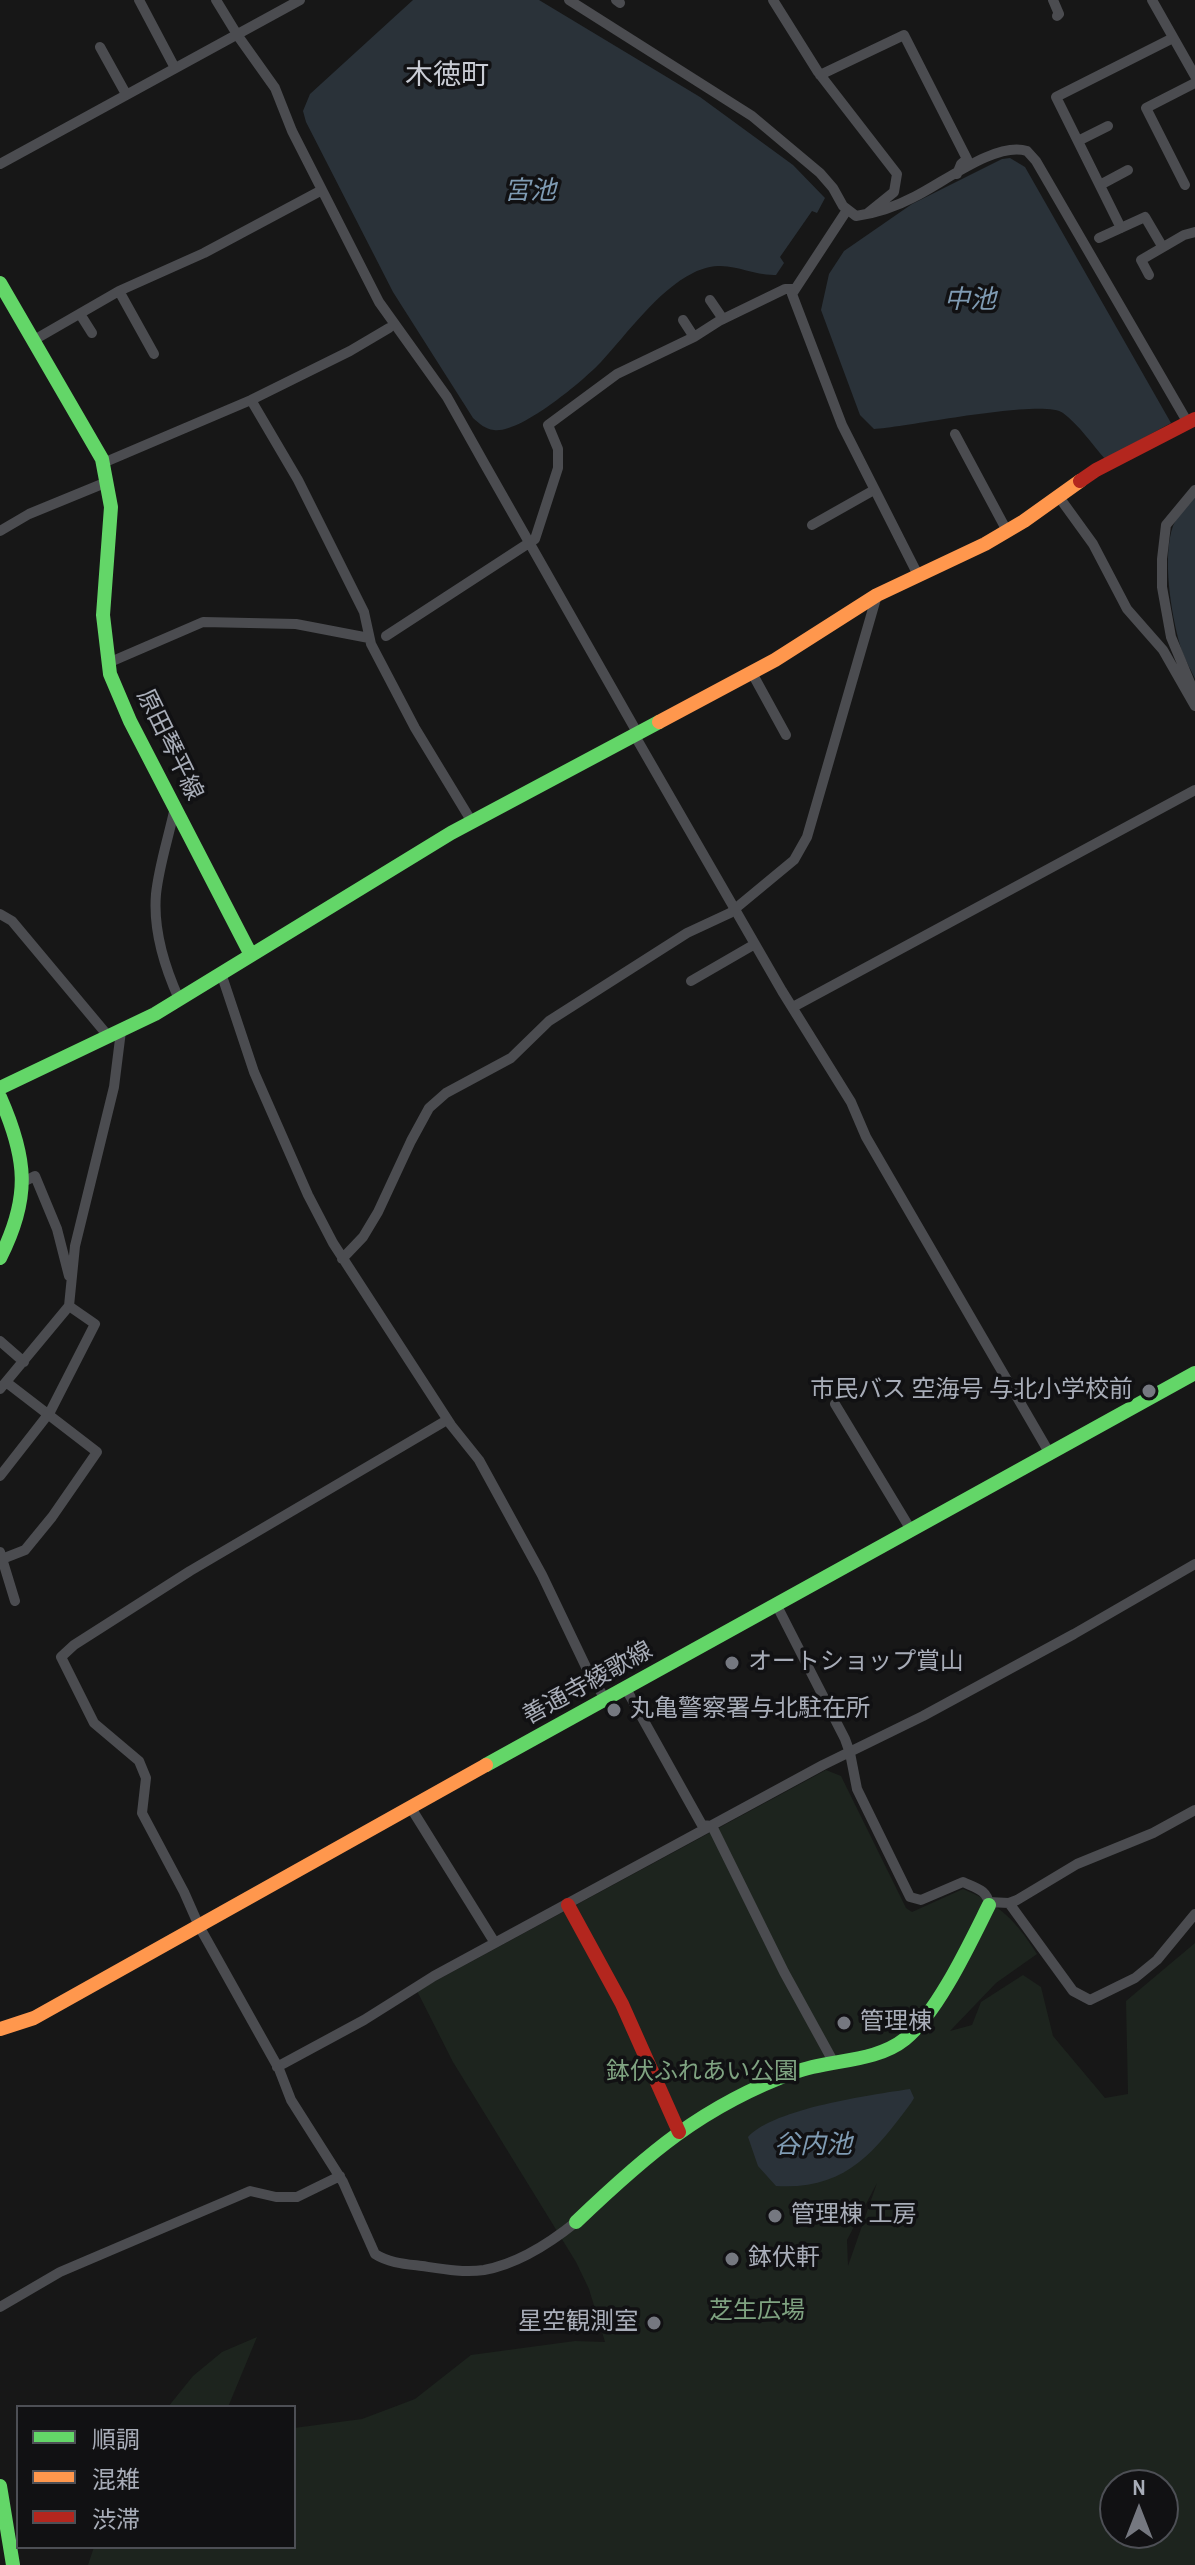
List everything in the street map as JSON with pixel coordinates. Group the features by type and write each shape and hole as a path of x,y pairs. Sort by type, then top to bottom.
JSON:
{"main road":[{"name":"原田琴平線","path":"0,283 103,463 111,507 103,615 108,663 130,721 251,955"},
{"path":"0,1088 115,1034 179,999 472,822 752,673 877,595 1007,531 1096,470 1192,421"},
{"path":"0,1097 21,1147 25,1181 22,1209 0,1258"},
{"name":"善通寺綾歌線","path":"0,2029 34,2018 1195,1373"},
{"path":"576,2222 634,2166 679,2132 780,2077 803,2068 834,2063 890,2047 905,2039 919,2025 988,1904"},
{"path":"568,1905 622,2004 679,2132"},
{"path":"0,2486 13,2565"}],"street":[{"path":"139,0 175,68"},
{"path":"216,0 275,88 292,131 379,302 465,425 734,908 851,1102 866,1137 1050,1454"},
{"path":"0,164 300,0"},
{"path":"569,0 752,116 820,173 847,210 856,216 879,213 913,198 994,154 1019,149 1027,151 1036,161 1192,421"},
{"path":"773,0 820,75 897,174 894,192 866,215"},
{"path":"1053,0 1059,14 1057,16"},
{"path":"1152,0 1193,68"},
{"path":"820,75 904,35 967,159"},
{"path":"1121,228 1056,97 1173,38"},
{"path":"100,47 126,94"},
{"path":"1185,185 1146,108 1195,83"},
{"path":"1078,141 1108,126"},
{"path":"957,174 967,159 994,154"},
{"path":"1100,185 1128,170"},
{"path":"34,340 119,291 204,253 322,190"},
{"path":"847,210 792,294 842,425 918,575"},
{"path":"1099,238 1145,217 1162,246"},
{"path":"1149,275 1141,260 1162,246 1195,232"},
{"path":"386,636 535,539 558,468 558,449 548,425 617,374 785,289 795,289"},
{"path":"119,291 133,326 154,354"},
{"path":"710,300 723,319"},
{"path":"80,314 92,333"},
{"path":"683,320 694,337"},
{"path":"103,463 251,400 389,328"},
{"path":"251,400 298,480 364,612 369,638 415,728 472,822"},
{"path":"955,434 962,458 981,496 1007,531"},
{"path":"0,531 29,514 107,482"},
{"path":"812,525 829,511 874,490"},
{"path":"1195,490 1166,525 1162,587 1171,637 1195,694"},
{"path":"1059,497 1093,544 1127,609 1163,650 1195,706"},
{"path":"342,1259 363,1237 378,1212 429,1108 446,1093 511,1058 549,1021 687,933 730,913 794,860 807,837 877,595"},
{"path":"108,663 203,622 296,624 369,638"},
{"path":"752,673 786,735"},
{"path":"793,1007 1195,790"},
{"path":"175,807 158,882 156,906 164,953 179,999"},
{"path":"0,914 12,921 115,1034 114,1087 75,1246 69,1306 3,1386 97,1452 25,1550 1,1556 15,1601"},
{"path":"691,981 755,944"},
{"path":"221,973 254,1072 308,1195 342,1259 447,1420 479,1460 605,1699"},
{"path":"25,1181 35,1176 47,1200 70,1282"},
{"path":"0,1476 48,1416 95,1324 69,1306"},
{"path":"0,1341 24,1362"},
{"path":"835,1404 911,1530"},
{"path":"447,1420 190,1571 74,1645 61,1657 94,1723 139,1761 144,1769 146,1792 142,1813 199,1926 277,2067 296,2109 340,2176 375,2254 407,2264 482,2270 511,2262 542,2246 576,2222"},
{"path":"277,2067 495,1943 1074,1634 1195,1564"},
{"path":"776,1604 850,1753 857,1789 910,1897 921,1900 963,1882 983,1891 988,1904 1009,1903 1077,1864 1153,1833 1195,1810"},
{"path":"625,1687 702,1825 712,1826"},
{"path":"411,1808 495,1943"},
{"path":"712,1826 784,1972 834,2063"},
{"path":"1009,1903 1073,1991 1090,2000 1135,1978 1157,1960 1195,1914"},
{"path":"0,2307 60,2272 250,2191 276,2197 297,2197 340,2176"}],"green space":[{"path":"826,1770 841,1776 906,1908 912,1912 963,1889 988,1901 1006,1915 1037,1954 996,1983 950,2031 972,2025 981,2002 1023,1975 1041,1987 1053,2036 1105,2098 1128,2094 1126,2001 1195,1943 1195,2565 88,2565 93,2549 296,2549 296,2428 362,2419 415,2399 471,2355 575,2341 605,2342 589,2289 576,2262 453,2062 417,1991","holes":["877,2183 848,2266 847,2240"]},
{"path":"257,2337 229,2405 170,2405 193,2376 222,2352"}],"water":[{"name":"宮池","path":"413,0 539,0 700,97 793,165 825,198 817,213 812,211 780,257 784,263 776,275 726,266 705,268 693,273 655,301 601,362 550,405 505,429 485,427 473,418 393,292 303,111 310,94"},
{"name":"中池","path":"1010,158 1025,167 1171,423 1105,459 1069,418 1051,409 1004,411 874,429 860,415 821,310 829,274 844,251 912,204 1002,159"},
{"path":"1195,496 1195,679 1177,632 1171,601 1168,553 1173,526"},
{"name":"谷内池","path":"910,2089 914,2098 884,2138 870,2153 839,2175 800,2186 776,2186 758,2166 748,2137 761,2127 824,2104"}],"traffic: fast":[{"path":"0,283 102,459 111,507 103,615 110,674 130,721 251,955"},
{"path":"0,1088 155,1014 451,833 659,722"},
{"path":"0,1097 16,1139 22,1178 17,1216 0,1258"},
{"path":"486,1765 1195,1373"},
{"path":"576,2222 652,2154 731,2100 795,2072 866,2057 905,2039 941,1995 989,1905"},
{"path":"0,2486 13,2565"}],"traffic: slow":[{"path":"659,722 775,660 877,595 985,544 1080,481"},
{"path":"0,2029 34,2018 486,1765"}],"traffic: jam":[{"path":"1080,481 1195,419"},
{"path":"568,1905 622,2004 679,2132"}],"place":[{"name":"市民バス 空海号 与北小学校前","path":"1149,1391"},
{"name":"オートショップ賞山","path":"732,1663"},
{"name":"丸亀警察署与北駐在所","path":"614,1710"},
{"name":"管理棟","path":"844,2023"},
{"name":"管理棟 工房","path":"775,2216"},
{"name":"鉢伏軒","path":"732,2259"},
{"name":"星空観測室","path":"654,2323"}],"district":[{"name":"木徳町","path":"447,76"}],"park label":[{"name":"鉢伏ふれあい公園","path":"702,2073"},
{"name":"芝生広場","path":"757,2312"}]}
